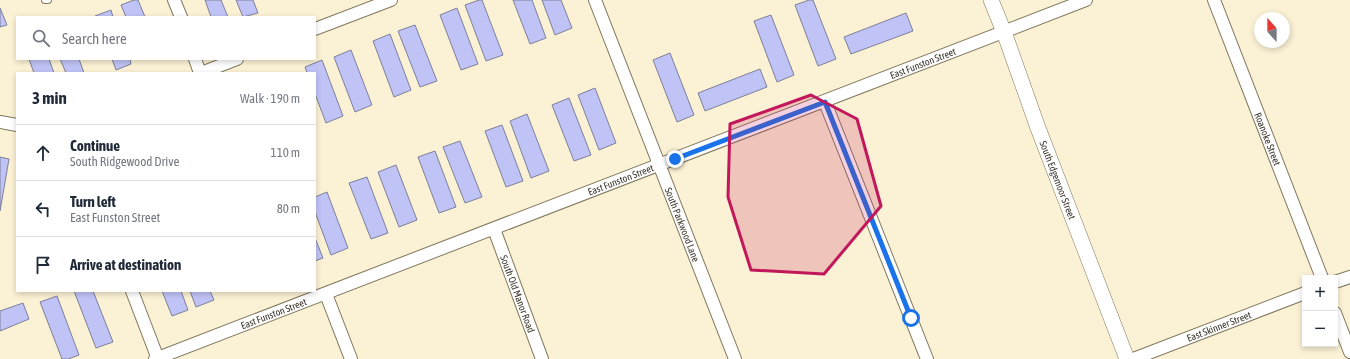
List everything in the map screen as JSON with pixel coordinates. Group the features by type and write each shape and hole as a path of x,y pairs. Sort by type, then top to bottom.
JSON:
{"street":[{"path":"174,0 180,16"},
{"path":"316,29 391,0"},
{"name":"South Parkwood Lane","path":"595,0 735,359"},
{"name":"South Edgemoor Street","path":"991,0 1038,128 1127,359"},
{"name":"East Funston Street","path":"157,359 1086,0"},
{"name":"Roanoke Street","path":"1214,0 1321,275"},
{"path":"195,60 200,72"},
{"path":"203,72 234,60"},
{"path":"825,102 927,359"},
{"path":"0,122 16,125"},
{"name":"South Old Manor Road","path":"494,229 542,359"},
{"path":"1338,281 1350,277"},
{"path":"132,292 157,359"},
{"path":"326,294 351,359"},
{"name":"East Skinner Street","path":"1133,359 1302,294"},
{"path":"1338,321 1350,352"}],"highlighted area":[{"path":"811,95 857,119 881,206 824,274 751,270 728,197 730,124"}],"building":[{"path":"138,0 145,16 126,16 121,5"},
{"path":"205,0 221,0 228,16 211,16"},
{"path":"236,0 253,0 258,13 243,16"},
{"path":"482,0 503,55 486,61 465,5"},
{"path":"513,0 532,0 546,38 530,44"},
{"path":"542,0 561,0 572,28 555,35"},
{"path":"813,0 836,59 818,66 795,5"},
{"path":"0,8 7,25 0,27"},
{"path":"457,8 478,64 461,70 440,15"},
{"path":"111,10 113,16 95,16"},
{"path":"906,13 913,31 851,54 844,37"},
{"path":"771,15 794,75 777,82 754,21"},
{"path":"415,25 437,81 420,87 398,31"},
{"path":"390,34 411,90 394,97 373,41"},
{"path":"351,50 372,105 355,112 334,57"},
{"path":"670,53 694,115 677,122 653,60"},
{"path":"29,60 49,60 54,72 34,72"},
{"path":"60,60 79,60 84,72 66,72"},
{"path":"112,60 130,60 131,64 116,70"},
{"path":"322,60 343,116 326,123 316,97 316,72 307,72 305,67"},
{"path":"760,69 767,87 705,111 698,93"},
{"path":"595,88 616,143 599,150 578,95"},
{"path":"569,98 591,155 574,161 552,105"},
{"path":"527,114 549,171 531,178 510,121"},
{"path":"502,125 523,181 506,187 485,131"},
{"path":"460,141 482,197 465,203 443,147"},
{"path":"435,151 456,207 439,213 418,157"},
{"path":"0,157 9,159 0,211"},
{"path":"396,165 417,220 399,227 378,172"},
{"path":"367,177 388,233 371,239 349,183"},
{"path":"327,192 348,248 331,255 316,215 316,197"},
{"path":"316,240 323,258 316,261"},
{"path":"74,292 93,292 113,342 96,348"},
{"path":"162,292 181,292 188,310 172,316"},
{"path":"190,292 210,292 214,300 196,307"},
{"path":"57,296 79,355 68,359 62,359 40,302"},
{"path":"23,303 29,319 0,331 0,311"}],"route":[{"path":"675,159 825,102 911,318"}]}
